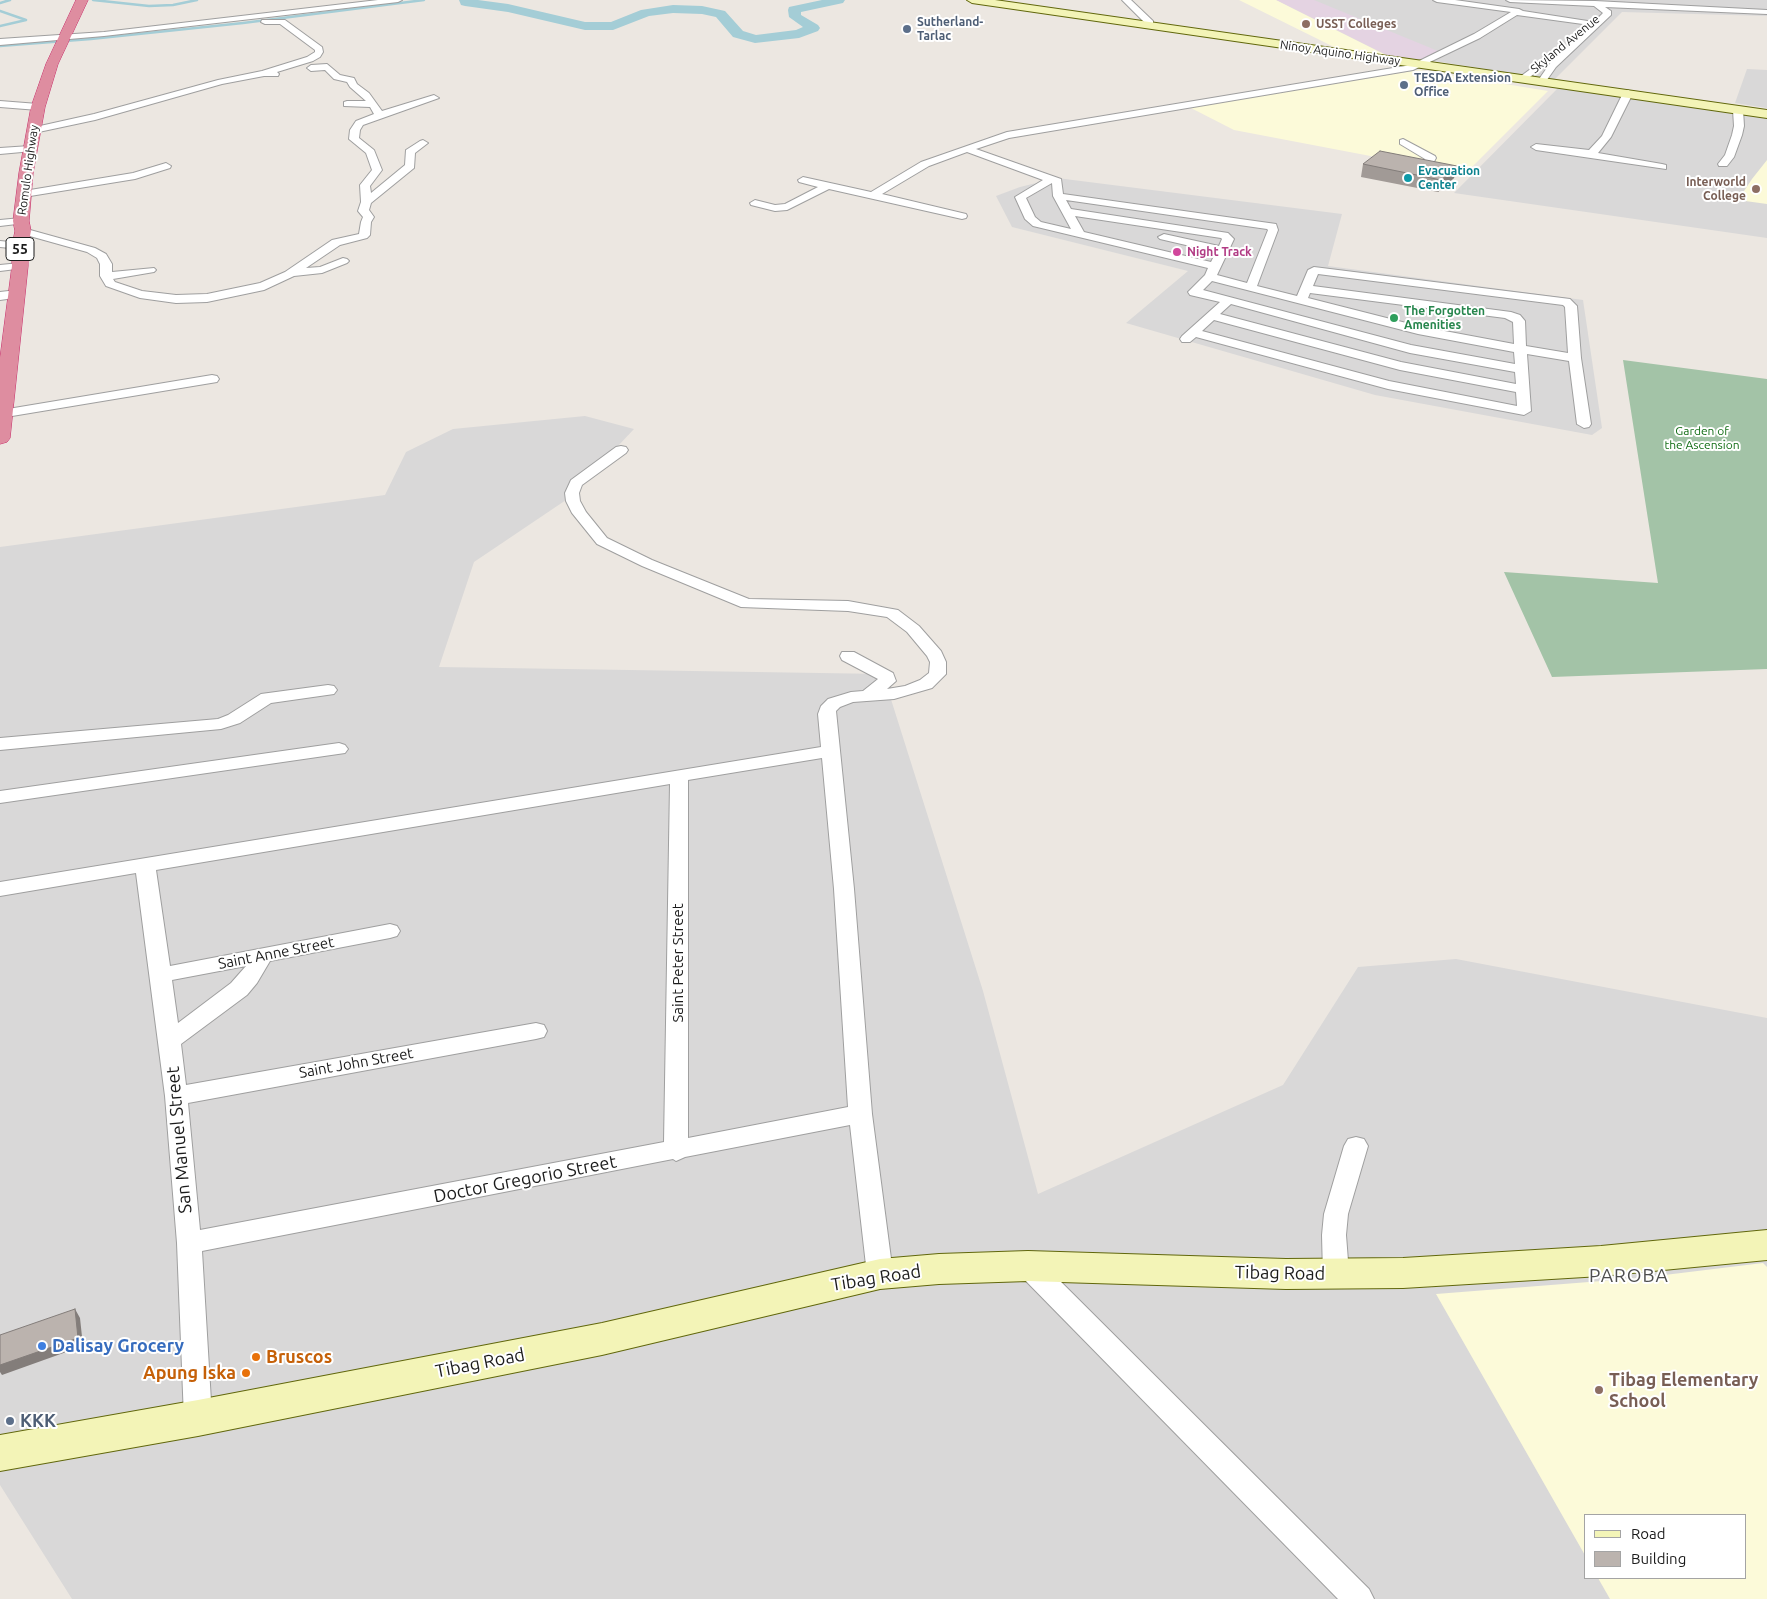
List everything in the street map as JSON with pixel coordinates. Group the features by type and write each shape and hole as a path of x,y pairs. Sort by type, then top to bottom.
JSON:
{"highway":[{"name":"Romulo Highway","path":"0,438 5,355 17,294 24,194 30,150 38,107 81,1"}],"main road":[{"name":"Ninoy Aquino Highway","path":"972,0 1767,113"},
{"name":"Ninoy Aquino Highway","path":"991,0 1115,20"},
{"name":"Ninoy Aquino Highway","path":"1627,94 1767,113"},
{"name":"Tibag Road","path":"0,1453 198,1418 602,1339 880,1274 939,1269 1028,1266 1336,1274 1403,1273 1601,1261 1767,1245"}],"street":[{"path":"0,42 61,47 398,0"},
{"path":"1126,0 1158,25"},
{"path":"1437,0 1513,9 1519,11 1517,13"},
{"path":"1510,0 1767,12"},
{"path":"1752,3 1767,8"},
{"name":"Skyland Avenue","path":"1523,78 1544,65 1602,14 1597,4"},
{"name":"Skyland Avenue","path":"1543,81 1553,65 1608,13 1597,4"},
{"path":"873,195 932,161 1007,135 1421,63 1517,13 1591,23"},
{"path":"0,50 61,47 278,21 319,49 317,55 310,59 264,73 34,130"},
{"path":"310,68 327,67 337,77 351,80 353,85 374,104 380,115"},
{"path":"264,73 292,74"},
{"path":"1588,154 1594,151 1606,137 1627,94"},
{"path":"0,223 21,233 92,250 102,256 106,264 106,276 110,284 140,294 176,299 206,298 264,286 289,274 336,242 359,237 366,232 366,222 369,217 363,211 366,202 365,185 377,170 370,152 354,139 354,130 359,123 434,98"},
{"path":"0,104 38,107"},
{"path":"346,104 374,104"},
{"path":"402,108 425,112"},
{"path":"1723,164 1730,155 1737,135 1739,126 1738,110"},
{"path":"1403,142 1431,158 1427,165"},
{"path":"366,202 410,166 410,152 423,143"},
{"path":"1536,146 1662,168"},
{"path":"967,149 1059,182 1057,193 1080,234"},
{"path":"0,152 30,150"},
{"path":"24,194 122,178 166,166"},
{"path":"1050,178 1041,186 1020,197 1031,221 1212,271 1251,287 1512,316 1519,321 1524,415 1388,385 1190,336 1229,300"},
{"path":"803,180 962,216"},
{"path":"755,203 775,208 787,207 828,186"},
{"path":"1041,186 1057,193 1272,226 1273,230 1251,287"},
{"path":"1069,214 1222,250 1212,271 1194,292 1410,349 1521,369"},
{"path":"0,244 21,233"},
{"path":"289,274 322,270 343,261"},
{"path":"0,268 20,266"},
{"path":"106,276 150,270"},
{"path":"1303,294 1314,270 1562,301 1571,306 1575,358 1584,424"},
{"path":"0,296 17,294"},
{"path":"1303,294 1418,330 1575,358"},
{"path":"1212,316 1400,366 1522,389"},
{"path":"2,414 212,379"},
{"path":"620,450 576,482 573,487 573,501 598,538 647,563 742,602 756,605 848,606 880,610 899,617 913,629 935,655 938,662 936,674 926,684 894,694 841,699 829,707 826,714 844,889 860,1114 880,1274"},
{"path":"848,656 887,677 887,681 869,695"},
{"path":"0,744 221,724 234,720 262,700 328,690"},
{"path":"0,797 339,750"},
{"path":"0,889 830,751"},
{"name":"Saint Peter Street","path":"676,1150 679,776"},
{"name":"San Manuel Street","path":"145,864 176,1096 189,1243 198,1418"},
{"name":"Saint Anne Street","path":"161,975 390,931"},
{"path":"169,1041 239,988 250,978 263,956"},
{"name":"Saint John Street","path":"176,1096 536,1031"},
{"name":"Doctor Gregorio Street","path":"189,1243 860,1114"},
{"path":"1336,1274 1334,1235 1336,1214 1356,1146"},
{"path":"1028,1266 1359,1599"}],"shaded area":[{"name":"USST Colleges","path":"1239,0 1276,0 1386,55 1336,48"},
{"path":"1275,0 1767,0 1767,16 1622,12 1554,80 1372,51"},
{"path":"1276,0 1314,0 1438,51 1421,60 1386,55"},
{"path":"1747,69 1767,70 1767,108 1735,103"},
{"path":"1419,70 1548,91 1465,174 1234,130 1189,107"},
{"path":"1560,86 1767,115 1767,238 1454,193"},
{"name":"Interworld College","path":"1767,160 1767,204 1738,200 1752,179"},
{"path":"1057,178 1342,214 1328,266 1583,300 1602,428 1592,435 1375,395 1126,323 1188,271 1012,227 996,196 1020,187"},
{"path":"585,416 634,429 569,498 474,562 439,667 883,674 983,991 1038,1194 1283,1085 1358,967 1456,959 1767,1018 1767,1599 1375,1599 1359,1586 1344,1599 72,1599 0,1485 0,547 385,495 406,452 453,429"},
{"name":"Tibag Elementary School","path":"1763,1263 1767,1267 1767,1599 1610,1599 1599,1579 1747,1579 1747,1514 1584,1514 1584,1553 1436,1294 1640,1278"}],"green space":[{"name":"Garden of the Ascension","path":"1623,360 1767,379 1767,669 1552,677 1504,572 1658,583"}],"building":[{"path":"1380,151 1457,166 1441,180 1363,164"},
{"name":"Dalisay Grocery","path":"75,1309 78,1338 0,1365 0,1335"}],"waterway":[{"path":"0,3 10,0"},
{"path":"93,0 149,6 173,5 197,0"},
{"path":"0,46 91,39 243,23 424,0"},
{"path":"465,0 465,2 508,8 585,26 613,26 646,13 673,9 702,10 720,14 738,34 755,39 799,34 813,28 795,17 794,10 839,0"},
{"path":"0,11 26,20 0,26"}],"place":[{"name":"USST Colleges","path":"1306,24"},
{"name":"Sutherland- Tarlac","path":"907,29"},
{"name":"TESDA Extension Office","path":"1404,85"},
{"name":"Evacuation Center","path":"1408,178"},
{"name":"Interworld College","path":"1756,189"},
{"name":"Night Track","path":"1177,252"},
{"name":"The Forgotten Amenities","path":"1394,318"},
{"name":"Dalisay Grocery","path":"42,1346"},
{"name":"Bruscos","path":"256,1357"},
{"name":"Apung Iska","path":"246,1373"},
{"name":"Tibag Elementary School","path":"1599,1390"},
{"name":"KKK","path":"10,1421"}],"district":[{"name":"PAROBA","path":"1629,1276"}]}
